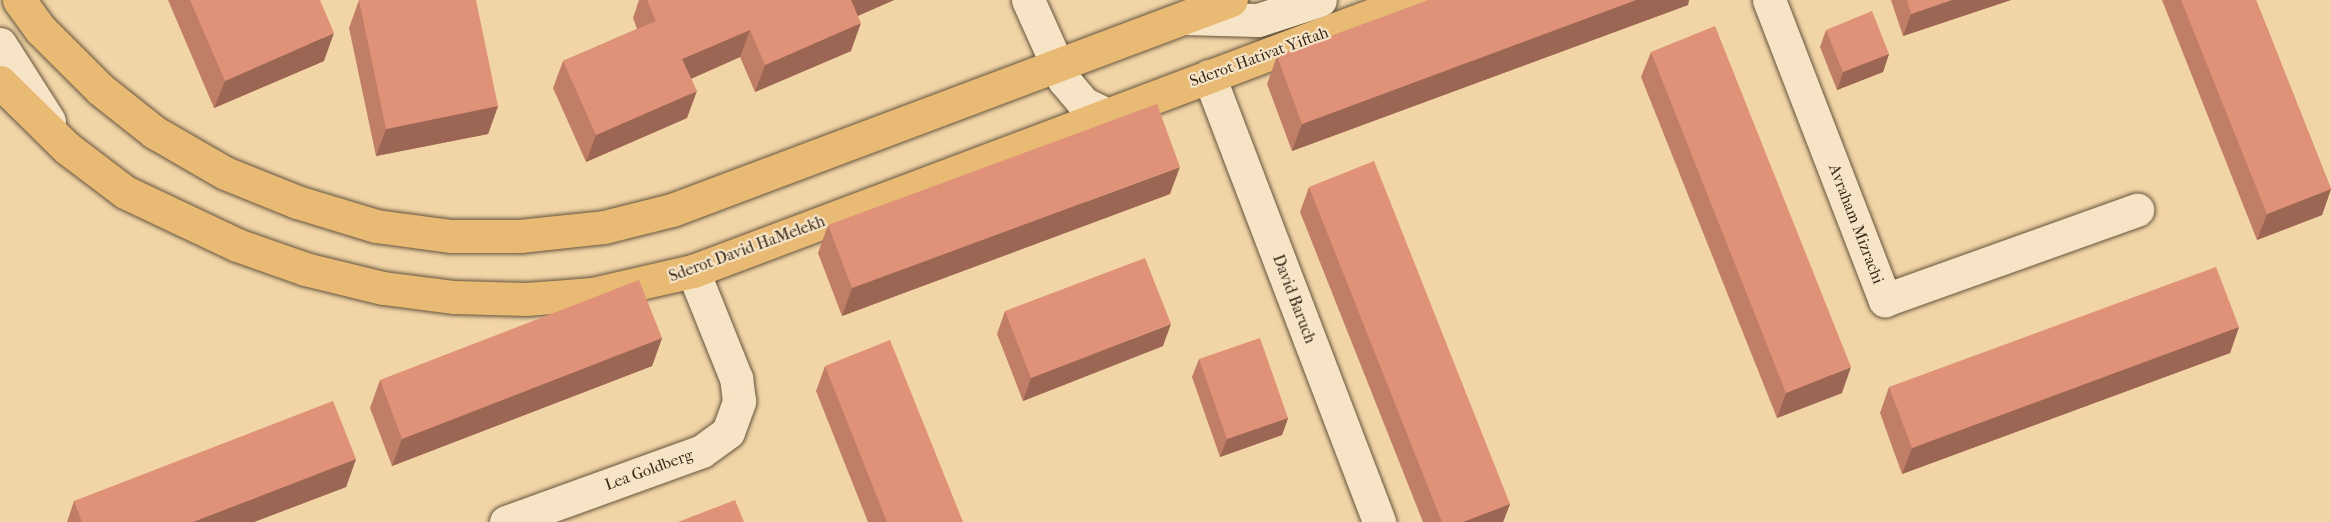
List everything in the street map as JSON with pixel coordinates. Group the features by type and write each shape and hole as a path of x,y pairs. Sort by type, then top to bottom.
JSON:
{"main road":[{"path":"19,0 41,30 100,89 154,132 225,173 297,202 376,226 451,236 520,236 604,227 672,210 1231,0"},
{"name":"Sderot Hativat Yiftah","path":"1106,114 1412,0"},
{"name":"Sderot David HaMelekh","path":"0,82 67,148 125,192 187,223 305,269 383,288 454,297 526,299 592,294 693,271 1106,114"}],"street":[{"path":"1028,0 1056,66 1074,94 1106,114"},
{"path":"1184,18 1258,20 1320,0"},
{"name":"Avraham Mizrachi","path":"1769,0 1885,300 2137,210"},
{"path":"0,44 67,148"},
{"name":"David Baruch","path":"1209,76 1379,522"},
{"name":"Lea Goldberg","path":"506,522 702,451 728,432 739,401 736,378 693,271"}],"building":[{"path":"190,0 320,0 334,33 225,81"},
{"path":"359,0 476,0 498,106 386,129"},
{"path":"647,0 851,0 861,23 765,65 750,30 682,59 697,91 596,135 563,61 656,21"},
{"path":"1429,0 1636,0 1302,124 1277,56"},
{"path":"1907,0 1952,0 1911,14"},
{"path":"2181,0 2256,0 2331,189 2267,214"},
{"path":"1872,11 1889,54 1843,72 1826,30"},
{"path":"1715,26 1851,367 1786,393 1651,52"},
{"path":"1157,104 1180,167 852,288 828,225"},
{"path":"1374,161 1510,504 1463,522 1442,522 1309,187"},
{"path":"1145,258 1171,324 1031,378 1005,311"},
{"path":"2216,267 2239,327 1912,448 1889,387"},
{"path":"639,280 662,338 402,439 380,380"},
{"path":"1260,338 1288,418 1227,439 1199,359"},
{"path":"890,340 963,522 887,522 825,366"},
{"path":"333,401 356,459 193,522 82,522 74,501"},
{"path":"735,500 744,522 678,522"}]}
